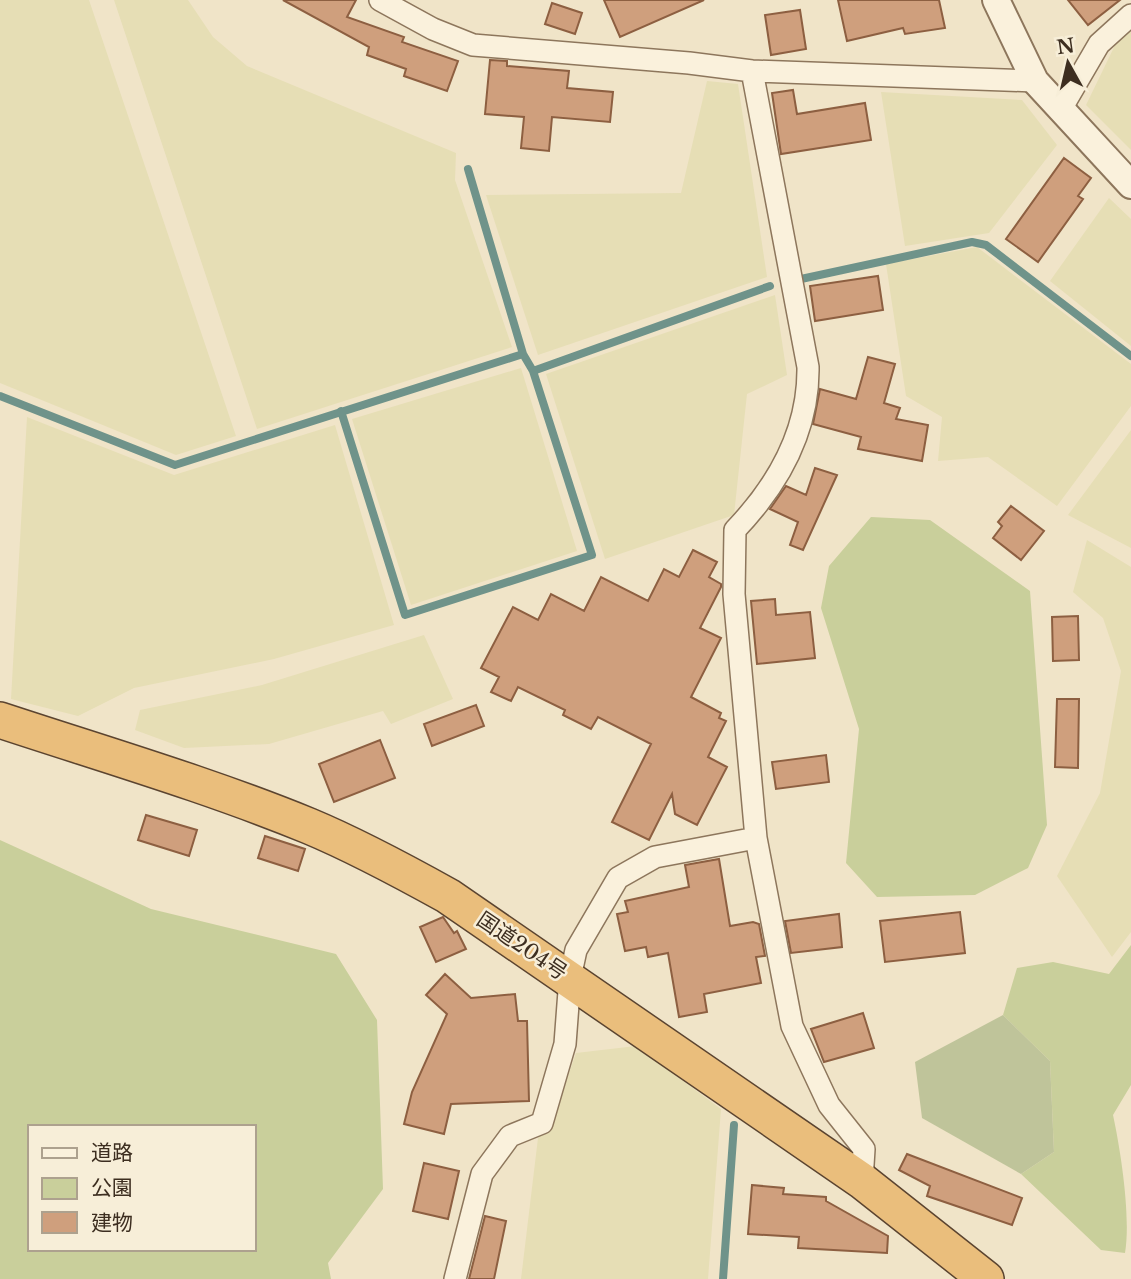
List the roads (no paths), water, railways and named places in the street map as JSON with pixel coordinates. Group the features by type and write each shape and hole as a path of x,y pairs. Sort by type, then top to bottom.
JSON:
{"highway":[{"name":"国道204号","path":"0,720 212,790 322,832 382,859 448,896 862,1181 986,1279"}],"street":[{"path":"380,0 433,29 473,45 689,63 752,71 1035,81"},
{"path":"996,0 1035,81 1131,185"},
{"path":"1060,111 1099,44 1131,15"},
{"path":"752,71 808,367 808,394 793,449 753,511 735,530 734,594 757,838 765,900 792,1026 829,1105 864,1149 862,1181"},
{"path":"455,1279 482,1174 510,1136 542,1123 565,1044 570,978 576,950 618,878 655,857 757,838"}],"waterway":[{"path":"468,169 523,354 533,371 770,286"},
{"path":"801,279 972,242 986,245 1131,356"},
{"path":"0,396 175,465 523,354"},
{"path":"341,411 405,615 592,555 533,371"},
{"path":"723,1279 734,1125"}]}
